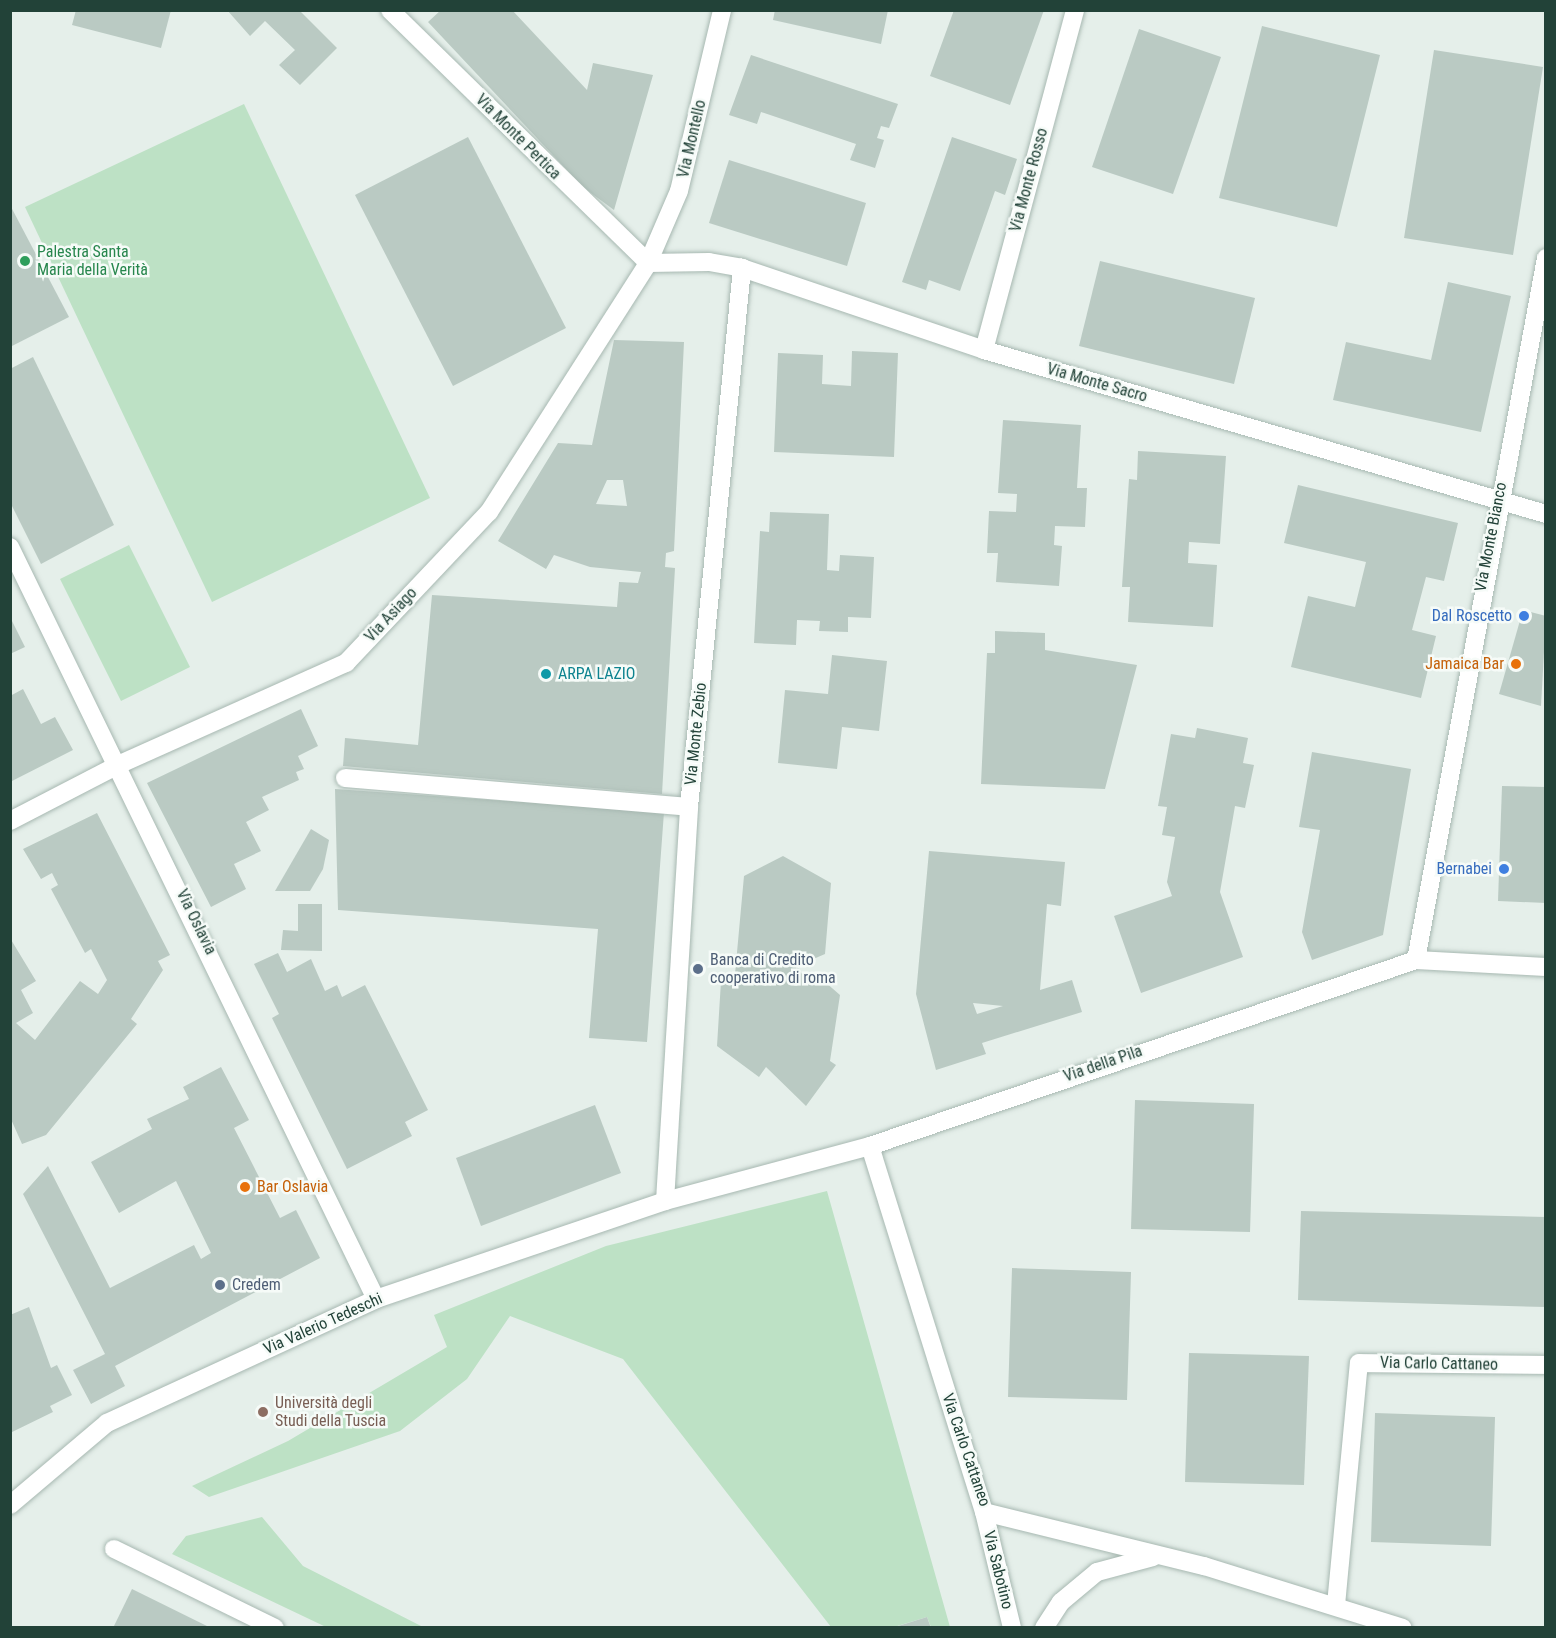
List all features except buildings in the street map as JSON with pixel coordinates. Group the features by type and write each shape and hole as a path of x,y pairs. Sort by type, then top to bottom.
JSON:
{"street":[{"name":"Via Monte Pertica","path":"390,10 648,263"},
{"name":"Via Montello","path":"648,263 679,191 723,10"},
{"name":"Via Monte Rosso","path":"984,350 1075,10"},
{"name":"Via Monte Bianco","path":"1416,960 1545,258"},
{"name":"Via Monte Sacro","path":"648,263 709,262 742,268 984,350 1545,514"},
{"name":"Via Asiago","path":"10,821 120,764 346,663 489,512 648,263"},
{"name":"Via Monte Zebio","path":"665,1201 689,807 742,268"},
{"name":"Via Oslavia","path":"10,548 120,764 376,1299"},
{"path":"345,778 689,807"},
{"name":"Via della Pila","path":"665,1201 870,1146 1416,960 1545,967"},
{"name":"Via Carlo Cattaneo","path":"870,1146 984,1512 1165,1556 1336,1605 1402,1628"},
{"name":"Via Valerio Tedeschi","path":"10,1504 107,1424 376,1299 665,1201"},
{"name":"Via Carlo Cattaneo","path":"1336,1605 1359,1363 1545,1365"},
{"name":"Via Sabotino","path":"984,1512 1012,1628"},
{"path":"114,1549 275,1628"},
{"path":"1044,1628 1061,1602 1097,1572 1118,1563 1165,1556"}],"green space":[{"path":"244,104 430,498 212,602 25,207"},
{"path":"129,545 190,667 121,701 60,579"},
{"path":"827,1191 950,1627 931,1627 927,1617 894,1627 831,1627 623,1359 510,1316 467,1379 400,1431 209,1497 192,1486 288,1441 447,1347 434,1315 606,1246"},
{"path":"262,1517 303,1566 423,1627 326,1627 172,1554 186,1536"}],"place":[{"name":"Palestra Santa Maria della Verità","path":"25,261"},
{"name":"Dal Roscetto","path":"1524,616"},
{"name":"Jamaica Bar","path":"1516,664"},
{"name":"ARPA LAZIO","path":"546,674"},
{"name":"Bernabei","path":"1504,869"},
{"name":"Banca di Credito cooperativo di roma","path":"698,969"},
{"name":"Bar Oslavia","path":"245,1187"},
{"name":"Credem","path":"220,1285"},
{"name":"Università degli Studi della Tuscia","path":"263,1412"}]}
